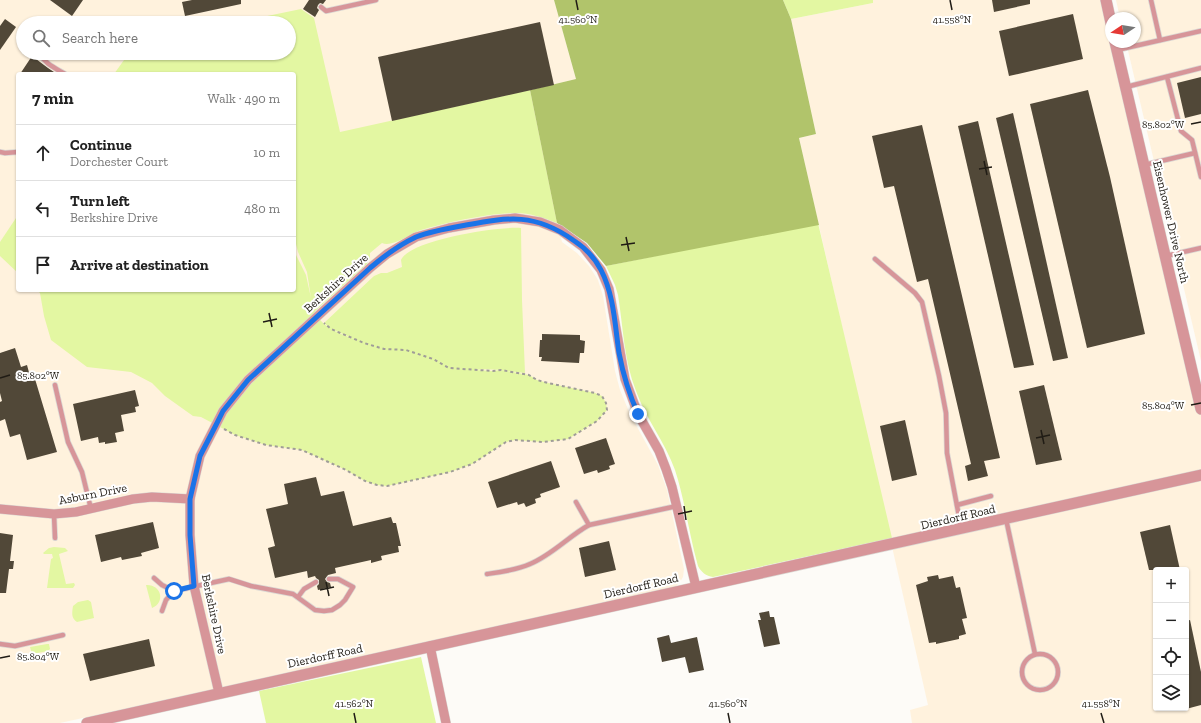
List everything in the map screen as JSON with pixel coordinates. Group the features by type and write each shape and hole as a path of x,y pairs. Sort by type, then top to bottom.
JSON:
{"street":[{"path":"1106,0 1109,12"},
{"name":"Eisenhower Drive North","path":"1116,48 1201,409"},
{"name":"Berkshire Drive","path":"219,693 194,586 190,535 190,499 200,456 223,411 248,380 387,254 416,237 449,228 515,218 540,222 560,230 584,247 601,270 609,290 628,391 638,414 658,451 670,481 696,588"},
{"name":"Dierdorff Road","path":"87,723 1201,475"},
{"name":"Asburn Drive","path":"0,509 54,514 76,512 133,499 190,499"},
{"path":"430,646 446,723"}],"lane":[{"path":"321,7 326,10 376,0"},
{"path":"1151,0 1160,40"},
{"path":"1141,43 1201,31"},
{"path":"45,60 48,64 62,72"},
{"path":"1126,87 1201,68"},
{"path":"1167,77 1182,131 1192,140 1201,177"},
{"path":"0,152 16,152"},
{"path":"1144,165 1195,153"},
{"path":"1166,256 1201,248"},
{"path":"875,259 914,293 922,302 940,376 946,413 947,453 961,529"},
{"path":"55,385 68,442 82,472 91,509"},
{"path":"957,505 991,496"},
{"path":"576,502 589,525"},
{"path":"488,574 507,571 530,564 556,549 589,525 677,506"},
{"path":"54,514 54,538"},
{"path":"1006,519 1036,654"},
{"path":"154,578 162,585 174,591"},
{"path":"162,611 166,600 174,591 229,579 251,586 293,594 315,610 332,610 345,600 353,587 338,579 329,579"},
{"path":"298,597 304,588 316,582"},
{"path":"0,644 15,646 63,634"},
{"path":"1036,654 1048,655 1053,659 1058,670 1055,682 1050,687 1044,689 1033,689 1028,686 1022,676 1023,665 1026,660 1036,654"}],"path":[{"path":"216,425 235,435 266,445 302,450 346,470 365,481 377,485 387,486 450,472 472,464 506,442 515,440 543,442 568,439 597,420 607,410 606,403 602,396 595,393 548,383 537,380 529,375 501,370 493,371 449,368 433,359 406,350 384,349 343,335 331,329 317,317"}],"shaded area":[{"path":"0,0 554,0 576,79 530,90 562,242 577,253 589,266 598,280 603,296 615,371 620,390 630,414 658,465 667,490 684,569 683,577 680,582 676,586 624,599 60,723 0,723"},
{"path":"873,0 1106,0 1109,12 1105,12 1105,48 1112,48 1201,408 1201,723 912,723 910,710 928,705 799,138 816,134 791,19 873,3"},
{"path":"1116,0 1201,0 1201,361 1127,48 1141,48 1141,12 1119,12"}],"green space":[{"path":"554,0 783,0 791,19 816,134 799,138 819,225 606,266 587,243 557,223 530,90 576,79"},
{"path":"783,0 873,0 873,3 791,19"},
{"path":"301,9 314,18 340,132 530,90 557,223 526,214 505,213 468,218 443,224 421,230 390,244 382,243 370,253 370,258 367,264 315,311 322,322 330,328 324,323 374,276 402,267 401,260 408,253 420,246 476,232 495,229 521,228 525,373 503,370 529,375 537,380 595,393 602,396 606,403 607,410 597,421 568,439 543,442 515,440 506,442 472,464 450,472 387,486 377,485 365,481 346,470 302,450 266,445 235,435 201,417 193,416 165,396 152,383 131,372 87,367 51,340 39,292 296,292 296,255 306,275 311,298 307,272 296,244 296,72 115,72 124,60 296,60 296,16 267,16","holes":["474,370 500,370 493,371"]},
{"path":"16,218 16,271 0,256 0,242"},
{"path":"818,223 892,538 713,577 708,576 698,566 682,494 675,470 640,401 632,380 626,356 618,295 606,266"},
{"path":"49,548 65,548 68,551 59,554 66,584 74,583 75,585 73,588 47,588 51,559 53,558 52,554 43,553"},
{"path":"146,585 155,587 160,594 159,602 152,608"},
{"path":"88,600 91,602 94,618 77,622 72,613 73,606 78,602"},
{"path":"49,644 50,649 48,651 32,654 30,647"},
{"path":"421,657 436,723 266,723 259,691"}],"building":[{"path":"50,0 83,0 72,16"},
{"path":"192,0 241,0 241,4 185,16 182,2"},
{"path":"309,0 326,0 323,4 320,3 318,5 317,8 319,10 315,17 303,9"},
{"path":"992,0 1030,0 1030,4 994,12"},
{"path":"1073,14 1083,59 1009,76 999,31"},
{"path":"5,19 16,27 0,50 0,26"},
{"path":"540,22 554,85 392,121 378,57"},
{"path":"29,60 37,60 54,72 21,72"},
{"path":"1201,77 1201,114 1185,118 1177,83"},
{"path":"1088,90 1110,177 1145,334 1087,348 1030,104"},
{"path":"1013,113 1068,358 1053,361 996,118"},
{"path":"978,121 1034,365 1014,368 958,126"},
{"path":"922,125 1000,458 984,461 988,476 968,481 965,466 971,464 928,279 917,282 894,186 884,188 872,136"},
{"path":"542,334 580,335 580,340 585,341 584,353 580,353 579,363 541,361 542,357 539,357 540,340 542,340"},
{"path":"15,348 21,367 27,365 31,380 35,379 57,452 27,460 20,434 10,437 5,419 0,421 0,402 2,401 0,393 0,353"},
{"path":"1044,385 1062,460 1036,465 1019,391"},
{"path":"135,390 139,406 135,407 136,412 121,415 124,431 115,433 117,442 105,444 105,442 99,443 98,437 81,441 73,404"},
{"path":"905,420 917,475 892,481 880,426"},
{"path":"606,438 615,464 609,466 610,469 598,473 597,470 584,474 575,448"},
{"path":"551,461 560,487 540,494 541,497 535,499 536,503 526,507 524,503 518,505 517,502 497,508 488,482"},
{"path":"316,477 321,496 344,491 353,526 391,517 393,523 396,523 401,546 398,546 399,552 381,556 382,560 371,563 371,560 335,568 336,573 328,575 325,579 330,583 331,587 318,590 317,586 319,584 319,580 315,576 308,578 307,571 275,578 268,548 275,546 266,509 288,504 284,484"},
{"path":"153,522 159,548 141,553 142,556 122,560 121,557 101,562 95,535"},
{"path":"1170,525 1179,567 1153,567 1153,570 1149,570 1140,532"},
{"path":"0,533 13,535 10,561 14,561 13,569 9,569 6,593 0,593"},
{"path":"609,541 616,570 585,577 579,548"},
{"path":"938,575 939,579 953,576 956,588 960,587 967,618 962,619 966,634 959,636 959,639 936,644 936,642 929,643 916,585 928,581 927,577"},
{"path":"769,611 770,617 774,617 780,644 764,647 758,620 761,620 759,613"},
{"path":"1189,620 1201,672 1201,705 1189,708 1189,639"},
{"path":"669,635 671,643 697,637 704,670 689,673 685,657 662,662 657,638"},
{"path":"149,639 155,666 90,681 83,654"}],"route":[{"path":"174,591 194,586 190,535 190,499 200,456 223,411 248,380 370,268 387,254 416,237 449,228 515,218 540,222 560,230 584,247 601,270 609,290 625,379 630,397 638,414"}]}
